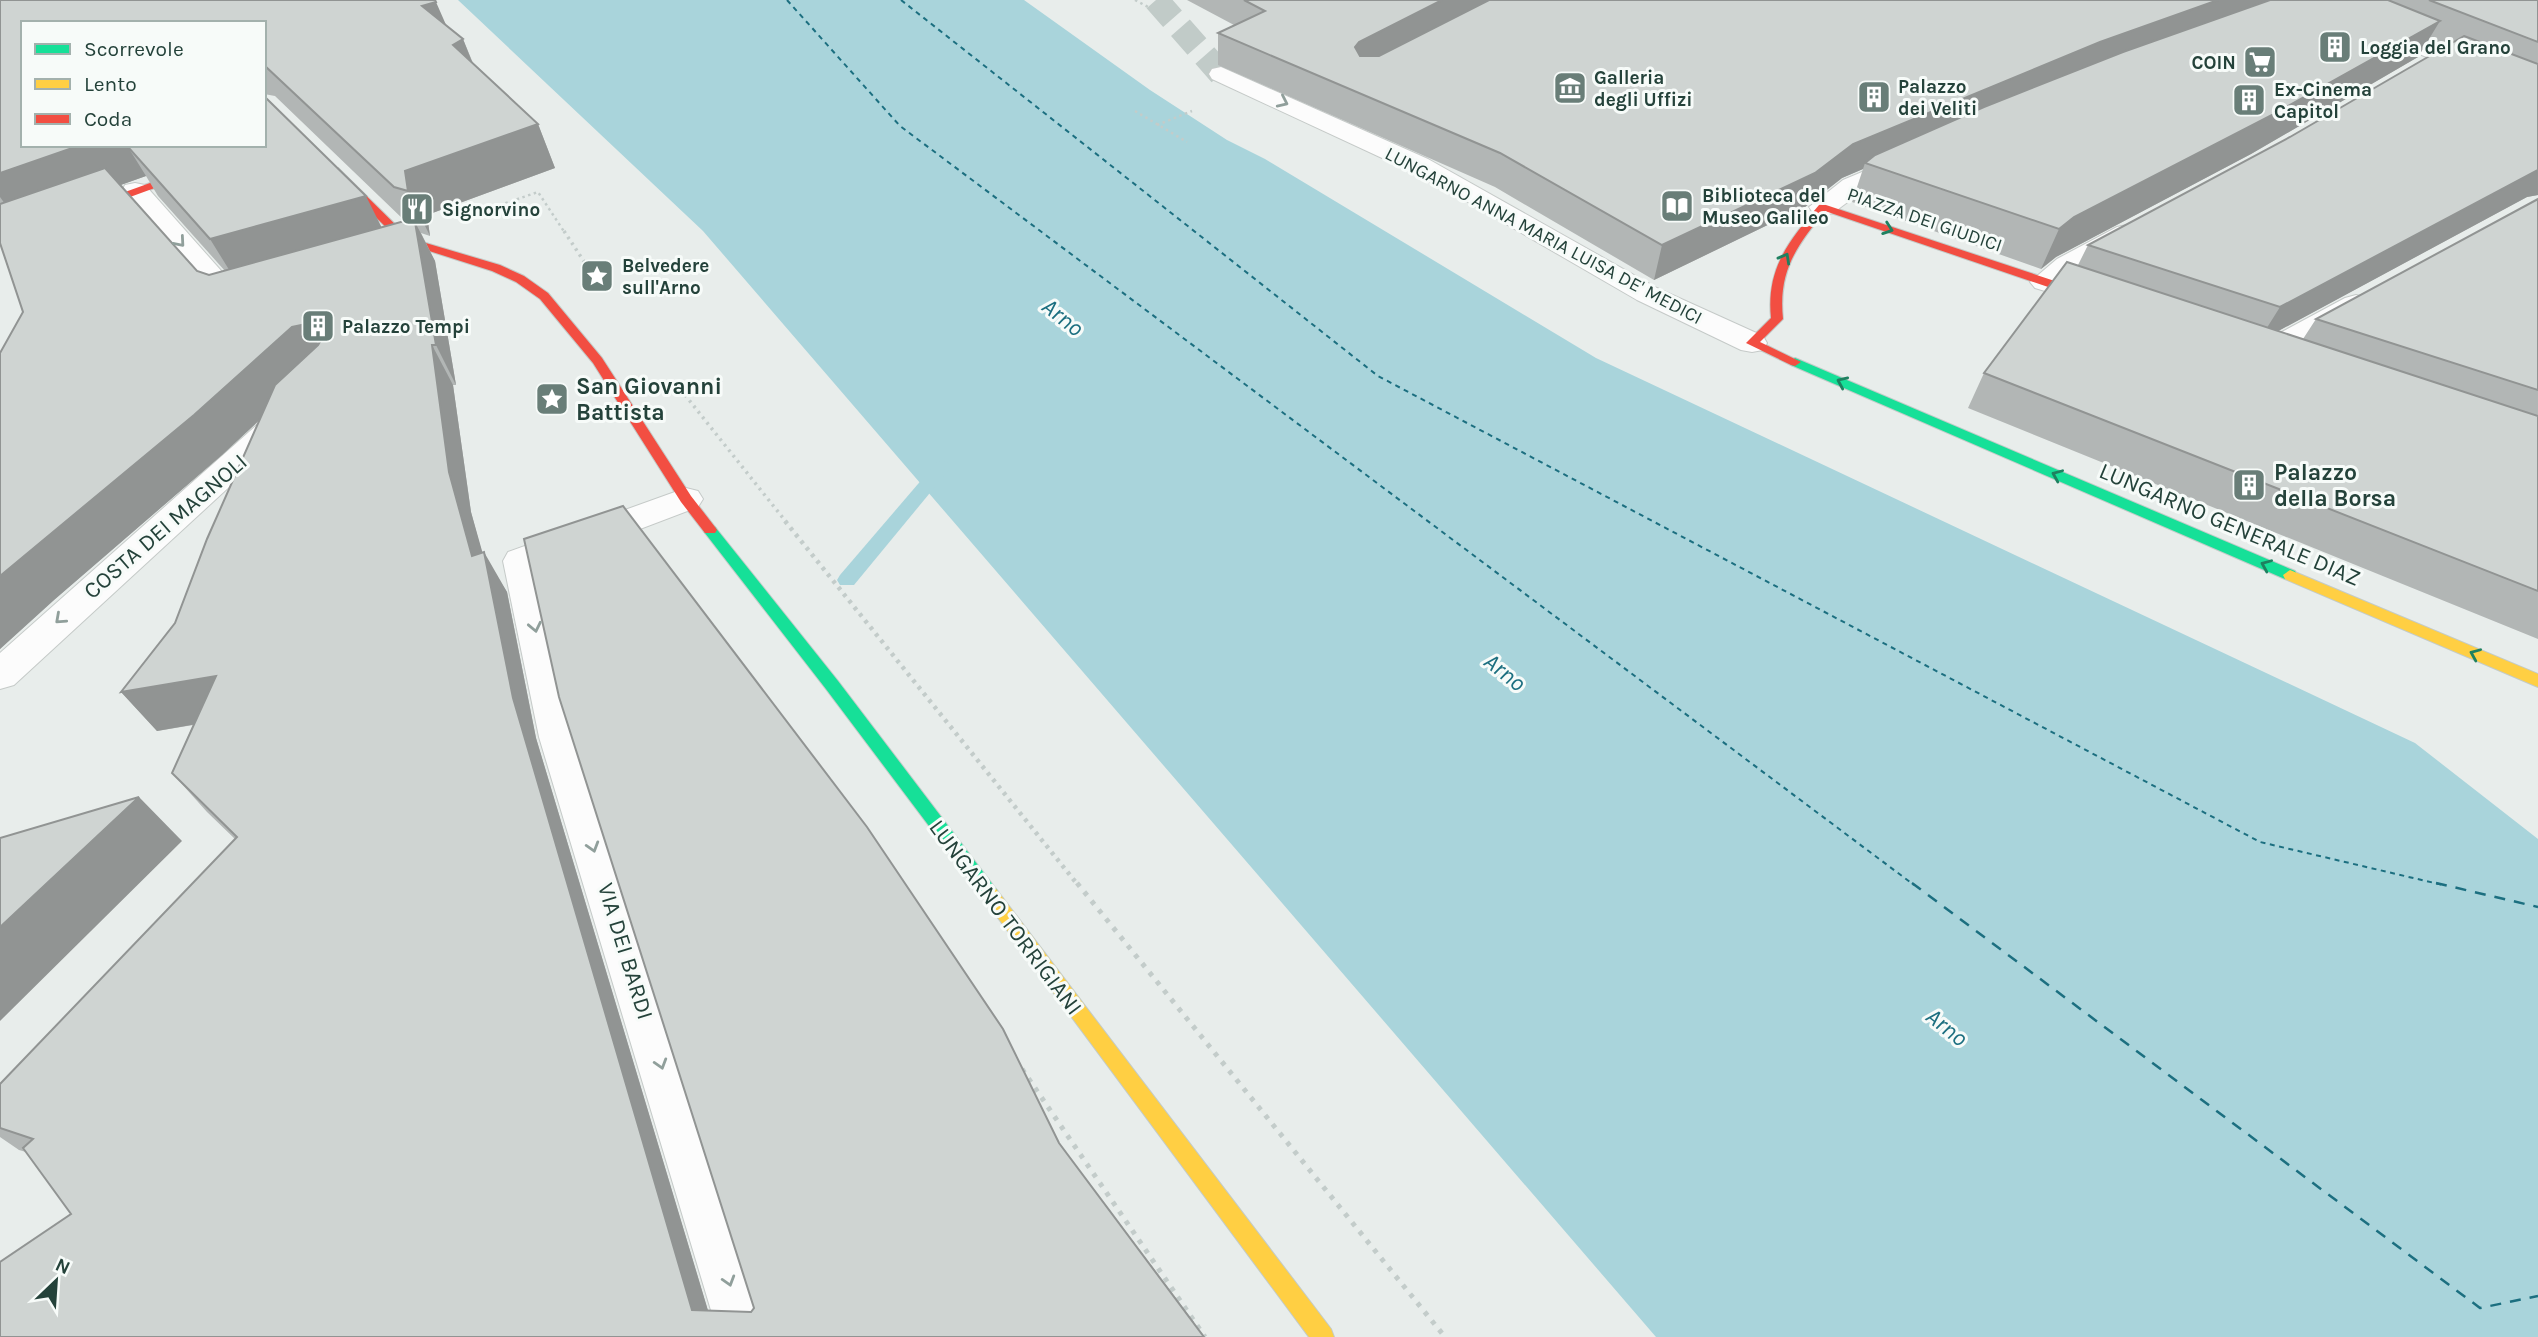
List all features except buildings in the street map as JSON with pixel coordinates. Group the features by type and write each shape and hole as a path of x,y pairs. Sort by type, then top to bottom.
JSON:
{"street":[{"path":"2306,4 2430,63 2538,95"},
{"name":"LUNGARNO ANNA MARIA LUISA DE' MEDICI","path":"1221,74 1419,165 1471,192 1647,294 1752,343"},
{"path":"1823,207 1852,186 1923,154"},
{"path":"0,220 11,237 221,161"},
{"path":"325,161 392,246 423,248"},
{"path":"135,191 234,303 272,292"},
{"name":"PIAZZA DEI GIUDICI","path":"1752,343 1777,319 1773,292 1784,256 1823,207 2109,304"},
{"path":"2045,282 2067,265 2152,220"},
{"name":"LUNGARNO TORRIGIANI","path":"423,248 496,268 534,288 568,323 598,361 686,499 832,685 1323,1337"},
{"path":"2267,357 2378,291"},
{"name":"LUNGARNO GENERALE DIAZ","path":"1752,343 2538,681"},
{"name":"COSTA DEI MAGNOLI","path":"0,675 117,568 236,465 301,402"},
{"name":"VIA DEI BARDI","path":"686,499 521,561 559,737 746,1337"}],"path":[{"path":"1135,0 1150,8"},
{"path":"1157,124 1195,110"},
{"path":"1135,111 1187,142"},
{"path":"682,391 939,713 1446,1337"},
{"path":"1021,1067 1205,1337"}],"water":[{"name":"Arno","path":"458,0 1024,0 1150,90 1227,140 1265,159 1596,358 2415,743 2538,839 2538,1337 1656,1337 703,231"}],"waterway":[{"path":"847,580 942,467"}],"ferry route":[{"path":"787,0 900,126 1914,885"},
{"path":"901,0 1378,376 2260,842 2443,885"},
{"path":"1912,883 2480,1308 2538,1296"},
{"path":"2436,883 2538,907"}],"tunnel":[{"path":"1156,0 1221,74"}],"traffic: fast":[{"path":"1795,362 2290,575"},
{"path":"710,530 832,685 990,894"}],"traffic: slow":[{"path":"2290,575 2538,681"},
{"path":"990,894 1323,1337"}],"traffic: jam":[{"path":"0,220 11,237 200,168"},
{"path":"334,170 405,240 496,268 520,279 544,296 598,361 686,499 710,530"},
{"path":"1795,362 1752,343 1777,319 1776,286 1780,272 1793,245 1823,207 2099,300"}],"place":[{"name":"Loggia del Grano","path":"2335,47"},
{"name":"COIN","path":"2260,62"},
{"name":"Galleria degli Uffizi","path":"1570,88"},
{"name":"Palazzo dei Veliti","path":"1874,97"},
{"name":"Ex-Cinema Capitol","path":"2249,100"},
{"name":"Biblioteca del Museo Galileo","path":"1677,206"},
{"name":"Signorvino","path":"417,209"},
{"name":"Belvedere sull'Arno","path":"597,276"},
{"name":"Palazzo Tempi","path":"318,326"},
{"name":"San Giovanni Battista","path":"552,399"},
{"name":"Palazzo della Borsa","path":"2249,485"}]}
